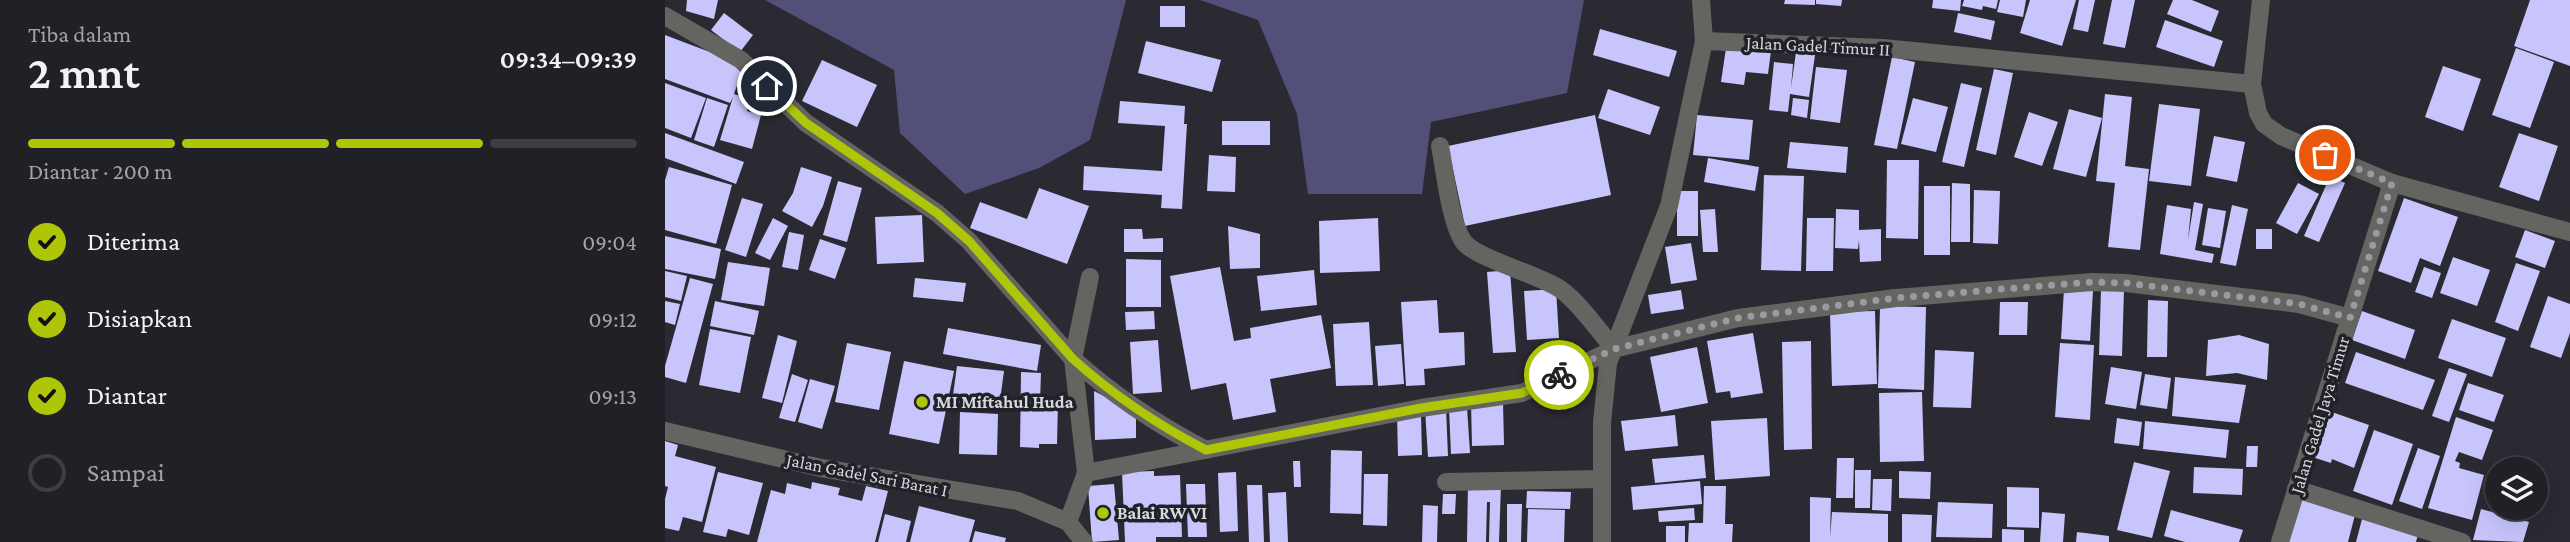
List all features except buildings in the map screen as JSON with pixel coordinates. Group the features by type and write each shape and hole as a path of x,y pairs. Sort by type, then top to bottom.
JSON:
{"street":[{"path":"1602,542 1602,423 1608,363 1669,206 1704,41 1701,0"},
{"path":"2261,0 2252,84 2257,113 2264,124 2281,136 2392,183 2570,232"},
{"path":"665,16 741,60 806,123 937,213 969,241 1073,359 1116,396 1171,432 1206,450"},
{"name":"Jalan Gadel Timur II","path":"1704,41 1883,48 2252,84"},
{"path":"1440,146 1455,223 1464,242 1475,251 1533,274 1562,290 1614,349"},
{"name":"Jalan Gadel Jaya Timur","path":"2280,542 2392,183"},
{"path":"1084,542 1068,522 1086,473 1073,359 1090,277"},
{"path":"1086,473 1421,408 1522,393 1614,349 1738,318 1896,298 2092,282 2126,283 2299,304 2350,318"},
{"name":"Jalan Gadel Sari Barat I","path":"665,431 821,468 1018,501 1068,522"},
{"path":"1446,482 1602,478"},
{"path":"2297,489 2462,542"}],"shaded area":[{"path":"765,0 1126,0 1090,140 1039,168 965,194 900,133 894,70"},
{"path":"1200,0 1584,0 1567,93 1431,122 1422,194 1308,194 1297,114 1258,20"}],"way so far":[{"path":"1559,375 1614,349 1738,318 1896,298 2092,282 2126,283 2299,304 2350,318 2392,183 2325,155"}],"place":[{"name":"MI Miftahul Huda","path":"922,402"},
{"name":"Balai RW VI","path":"1103,513"}],"route":[{"path":"767,86 806,123 937,213 969,241 1092,377 1146,416 1206,450 1421,408 1522,393 1559,375"}]}
